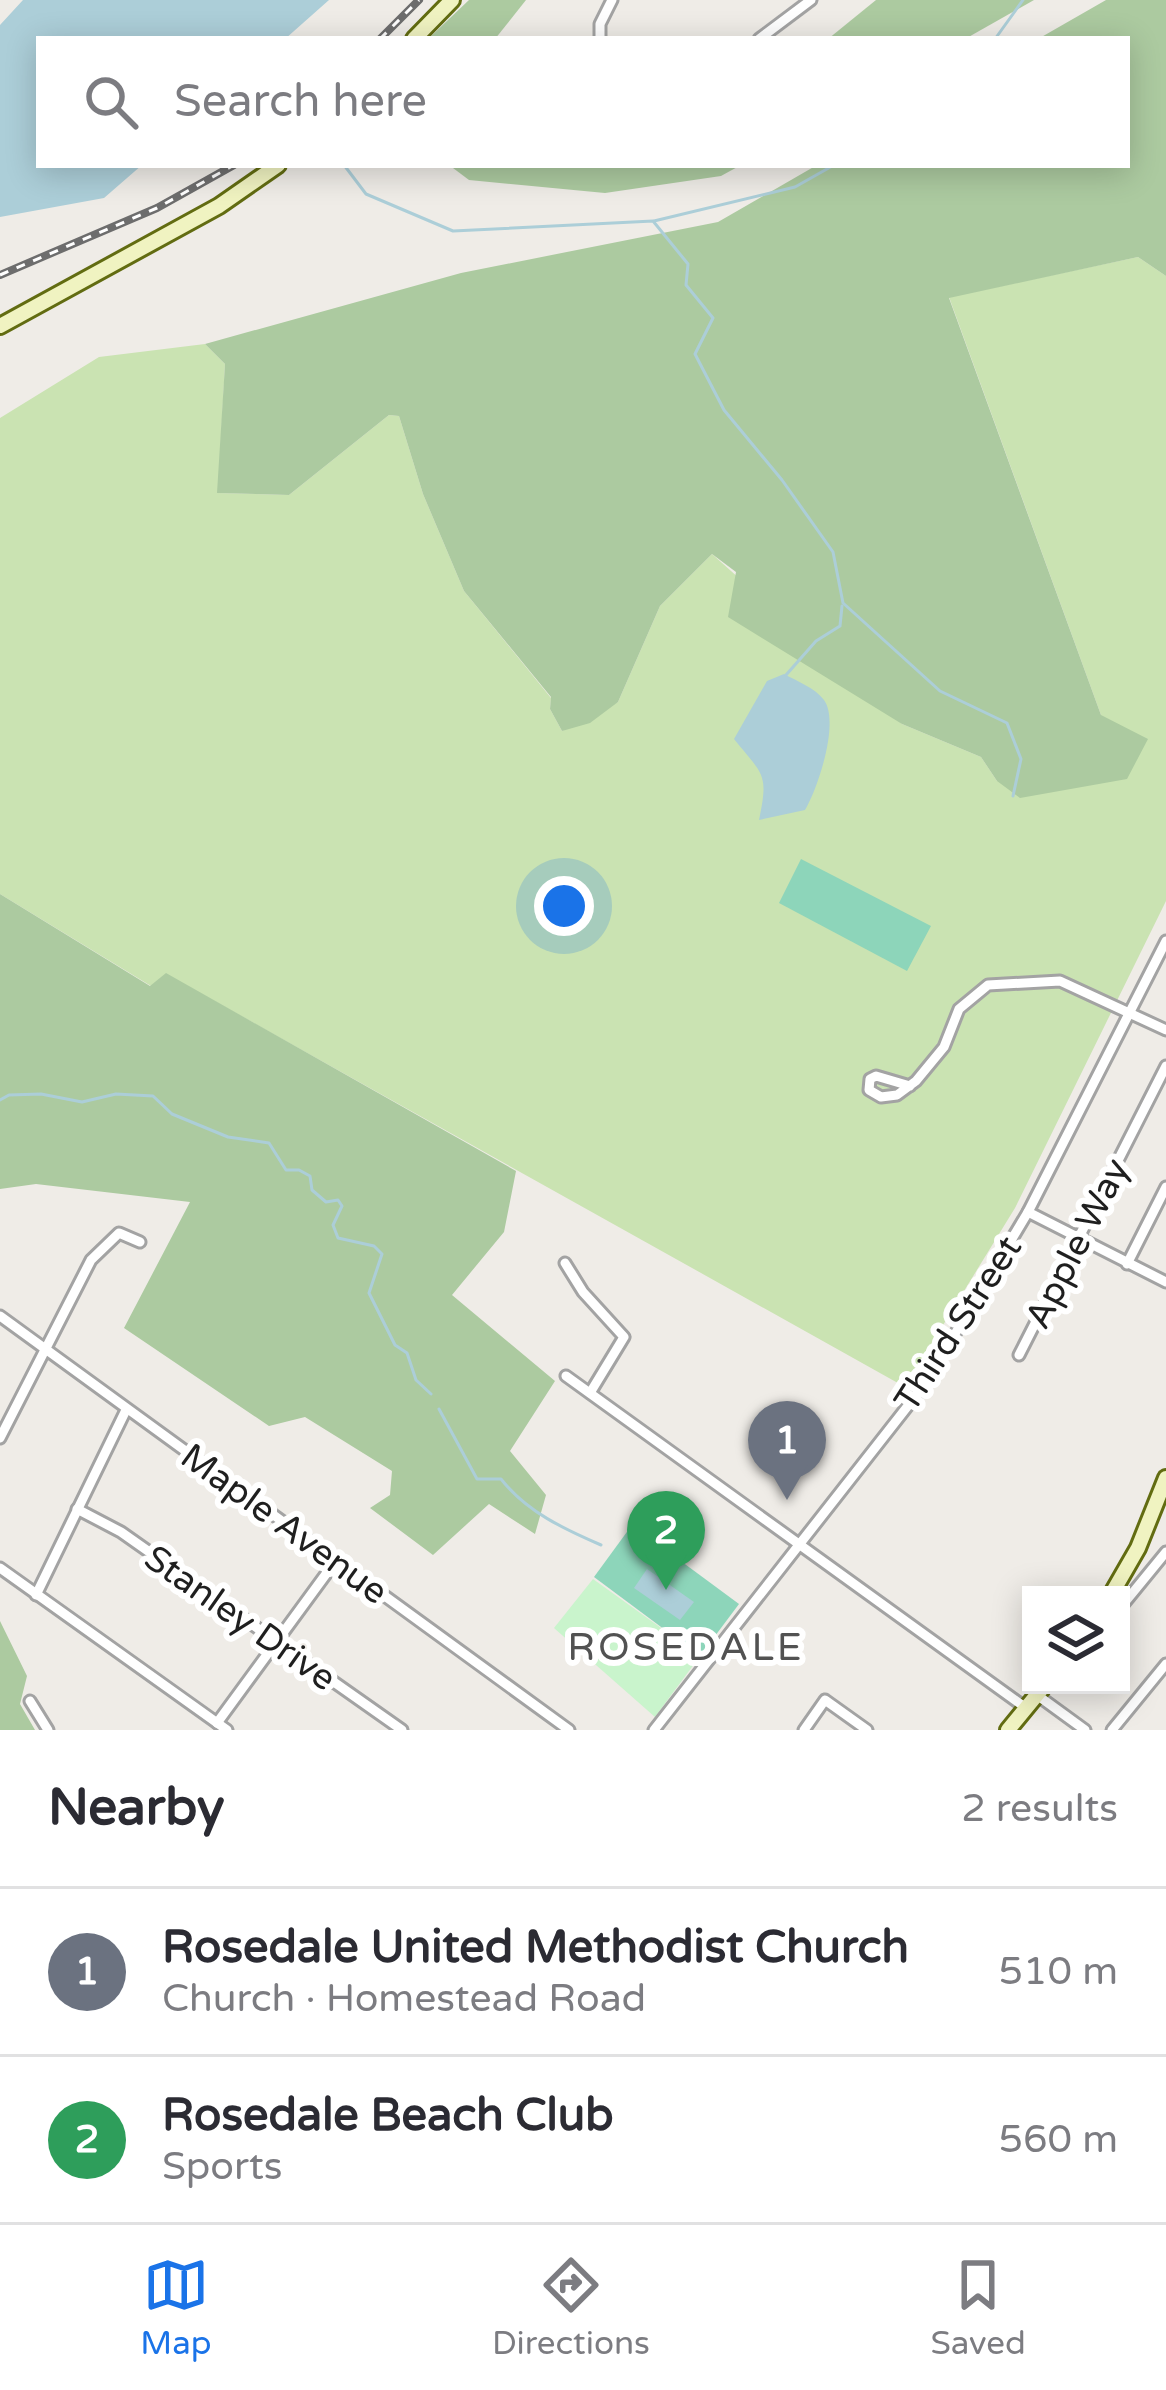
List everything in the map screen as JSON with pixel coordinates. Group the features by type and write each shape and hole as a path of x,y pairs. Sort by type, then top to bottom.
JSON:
{"main road":[{"path":"417,36 452,0"},
{"path":"0,326 219,206 274,168"},
{"path":"1117,1586 1166,1478"},
{"path":"1008,1730 1038,1694"}],"street":[{"path":"599,36 612,0"},
{"path":"763,36 812,0"},
{"name":"Third Street","path":"654,1730 925,1384 1028,1212 1166,940"},
{"path":"910,1086 944,1047 959,1009 988,986 1060,981 1166,1030"},
{"name":"Apple Way","path":"1019,1355 1166,1066"},
{"path":"1126,1264 1166,1187"},
{"path":"1028,1212 1166,1282"},
{"path":"0,1438 91,1260 119,1233 140,1242"},
{"path":"565,1263 583,1292 623,1337 590,1393"},
{"name":"Maple Avenue","path":"0,1316 569,1730"},
{"path":"566,1376 1026,1708"},
{"path":"36,1595 126,1410"},
{"name":"Stanley Drive","path":"77,1509 122,1532 402,1730"},
{"path":"1130,1596 1166,1552"},
{"path":"0,1568 222,1726 337,1558"},
{"path":"1112,1730 1166,1664"},
{"path":"1045,1694 1085,1730"},
{"path":"30,1700 49,1730"},
{"path":"804,1730 825,1700 867,1730"}],"green space":[{"path":"469,0 526,0 497,36 431,36"},
{"path":"876,0 1034,0 970,36 832,36"},
{"path":"1106,0 1166,0 1166,276 1138,257 949,298 1101,715 1148,739 1127,779 1020,798 997,781 981,757 902,724 728,617 736,572 712,554 660,606 618,702 590,723 562,731 550,709 551,697 464,591 423,494 399,416 389,415 289,495 217,493 225,364 205,344 461,273 718,222 812,168 1130,168 1130,36 1043,36"},
{"path":"453,168 736,168 721,176 605,193 469,180"},
{"path":"1138,257 1166,276 1166,901 1015,1208 905,1387 166,974 151,986 0,894 0,418 99,357 205,344 225,364 218,493 289,495 389,415 399,416 423,494 464,591 551,698 550,709 562,731 618,702 660,606 712,554 902,724 981,757 997,781 1101,715 949,297"},
{"path":"801,859 931,926 907,971 779,903"},
{"path":"0,894 150,986 166,973 516,1171 504,1232 452,1295 555,1381 510,1451 546,1495 535,1534 489,1504 433,1555 370,1508 390,1495 392,1471 305,1417 269,1426 124,1328 190,1202 36,1184 0,1189"},
{"path":"632,1525 739,1604 700,1656 594,1577"},
{"path":"593,1579 700,1656 655,1717 554,1628"},
{"path":"0,1621 27,1676 20,1704 35,1730 0,1730"}],"water":[{"path":"23,0 329,0 288,36 36,36 36,168 139,168 104,198 0,217 0,25"},
{"path":"784,674 824,700 830,723 828,739 805,810 759,820 761,775 734,739 767,681"},
{"path":"647,1569 694,1602 680,1620 634,1588"}],"waterway":[{"path":"997,36 1023,0"},
{"path":"346,168 366,194 453,231 653,221 688,264 686,285 713,318 695,354 724,410 833,552 843,603 940,691 1007,723 1021,759 1013,796"},
{"path":"654,221 795,187 829,168"},
{"path":"786,675 816,641 840,626 842,606"},
{"path":"0,1100 9,1095 41,1094 82,1102 116,1094 153,1096 172,1114 228,1137 269,1143 286,1170 310,1176 312,1190 326,1202 338,1200 342,1206 333,1225 338,1238 374,1246 382,1254 369,1293 395,1345 407,1353 416,1380 431,1394"},
{"path":"439,1409 477,1479 501,1479 534,1510 601,1545"}],"railway":[{"path":"383,36 419,0"},
{"path":"0,275 157,208 229,168"}],"place":[{"name":"Rosedale United Methodist Church","path":"787,1500"},
{"name":"Rosedale Beach Club","path":"666,1590"}],"district":[{"name":"ROSEDALE","path":"686,1646"}]}
